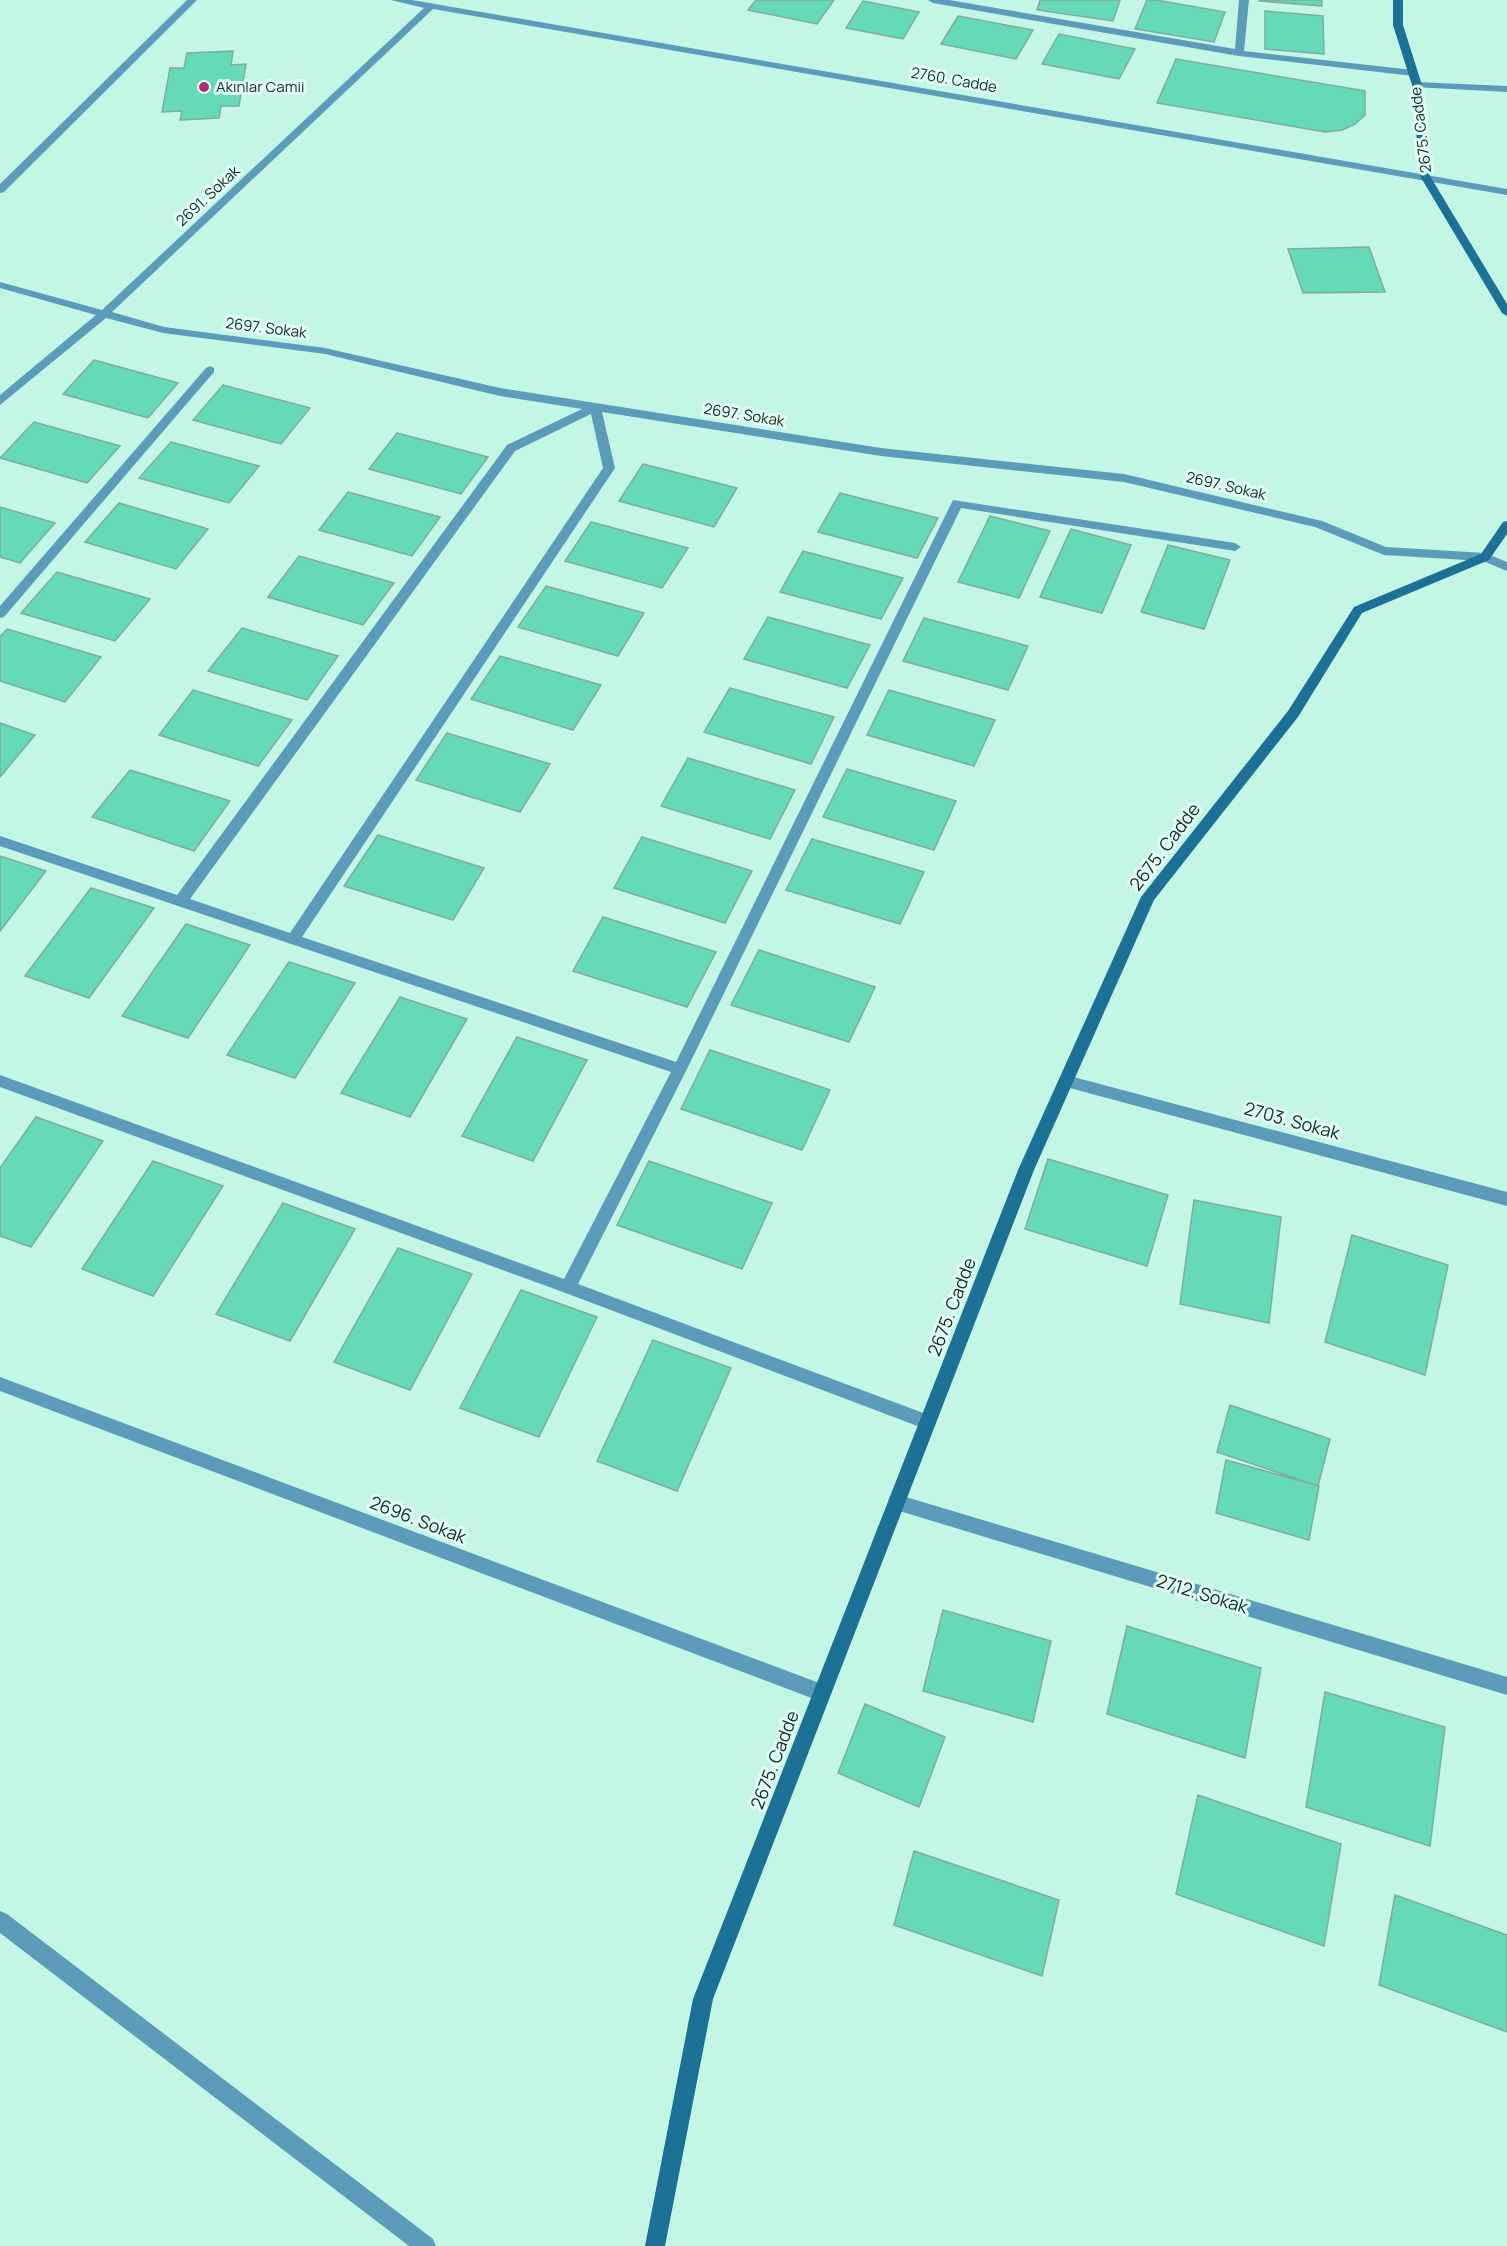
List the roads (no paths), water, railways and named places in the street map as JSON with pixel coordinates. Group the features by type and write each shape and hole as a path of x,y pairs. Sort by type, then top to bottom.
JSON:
{"street":[{"path":"0,190 192,0"},
{"name":"2760. Cadde","path":"396,0 1425,176 1507,192"},
{"path":"933,0 1239,53 1413,73"},
{"path":"1239,53 1244,0"},
{"name":"2675. Cadde","path":"1398,0 1398,25 1417,85 1425,176 1507,313"},
{"name":"2691. Sokak","path":"0,401 104,314 431,6"},
{"path":"1417,85 1507,89"},
{"name":"2697. Sokak","path":"0,285 163,330 325,351 500,392 881,452 1124,478 1318,524 1384,551 1485,557"},
{"path":"0,614 210,370"},
{"path":"180,902 511,448 595,407 609,468 293,939"},
{"path":"568,1287 680,1069 957,503 1235,548"},
{"path":"1507,525 1485,557 1507,567"},
{"name":"2675. Cadde","path":"655,2246 703,1999 1026,1170 1148,897 1293,714 1358,610 1485,557"},
{"path":"0,841 680,1069"},
{"path":"0,1081 568,1287 928,1422"},
{"name":"2703. Sokak","path":"1066,1081 1507,1199"},
{"name":"2696. Sokak","path":"0,1384 822,1693"},
{"name":"2712. Sokak","path":"896,1502 1507,1686"},
{"path":"0,1921 426,2246"}],"place":[{"name":"Akınlar Camii","path":"204,87"}]}
